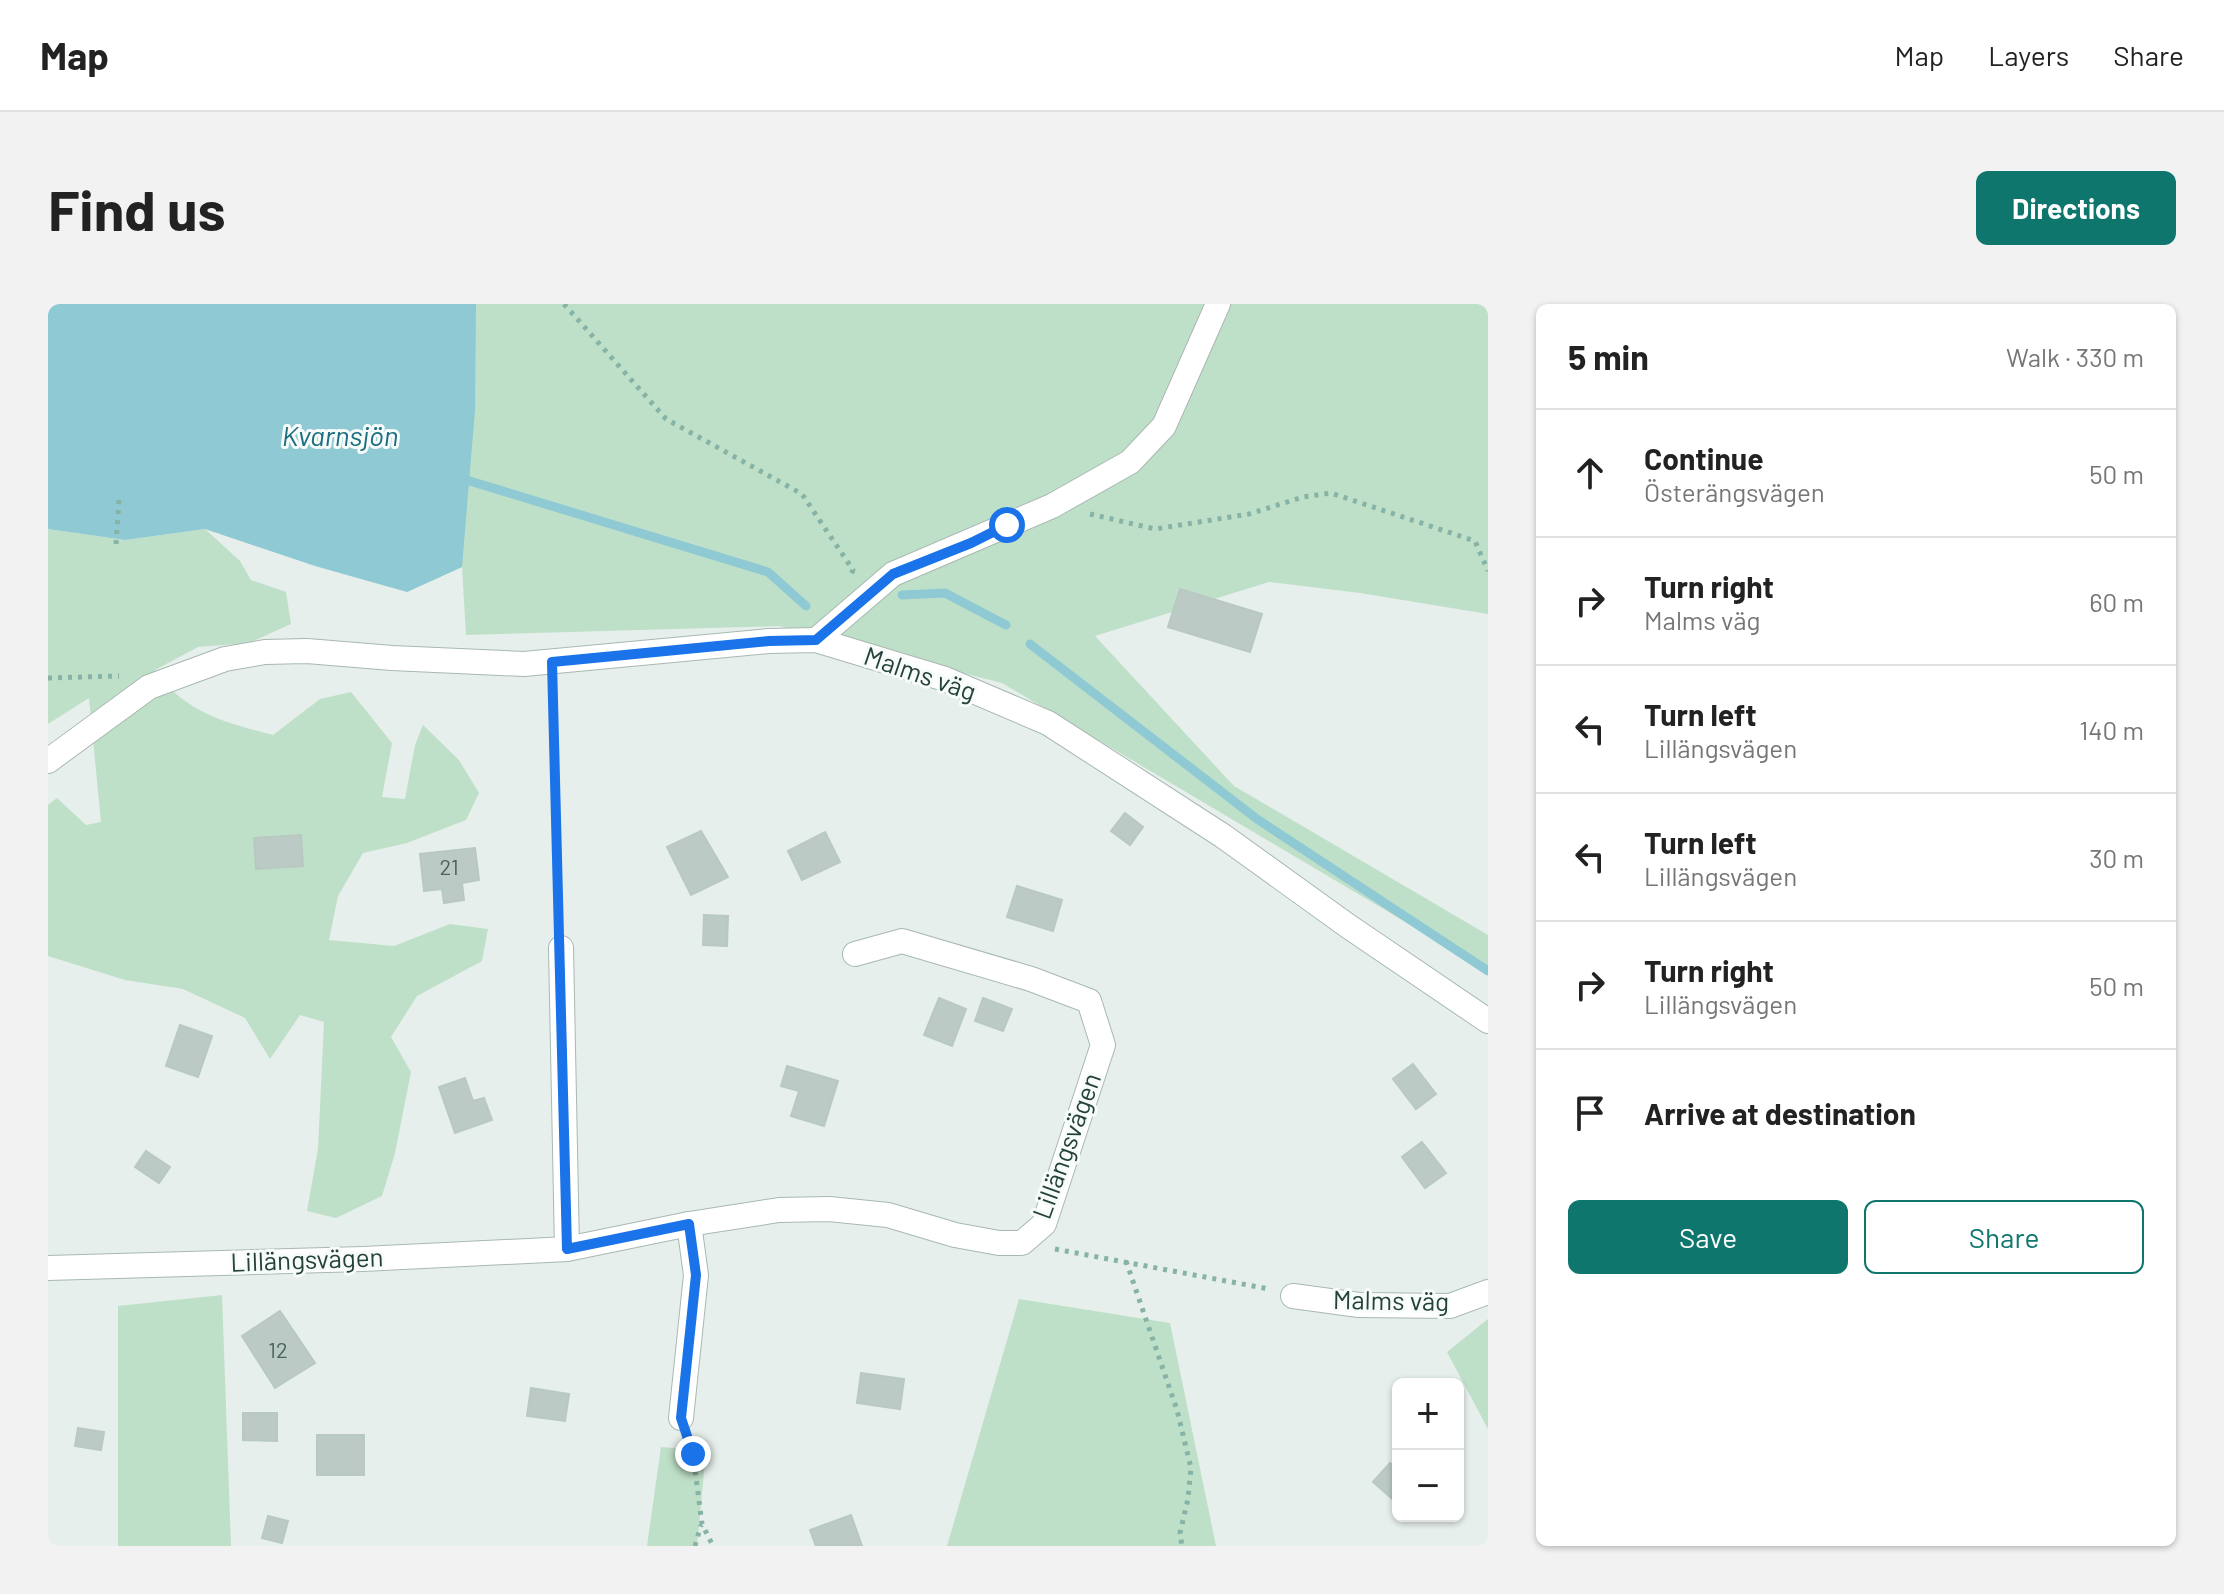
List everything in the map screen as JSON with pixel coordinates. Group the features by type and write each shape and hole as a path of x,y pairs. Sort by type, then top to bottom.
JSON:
{"street":[{"path":"816,640 893,574 1052,506 1130,462 1164,426 1218,304"},
{"name":"Malms väg","path":"48,761 149,687 225,659 265,652 307,651 524,664 769,641 816,640 945,679 1048,723 1223,836 1488,1021"},
{"name":"Lillängsvägen","path":"48,1268 363,1259 567,1249 689,1224 779,1210 829,1209 888,1215 955,1235 999,1243 1022,1243 1044,1224 1103,1045 1089,1001 1031,979 902,941 855,954"},
{"path":"561,948 567,1249"},
{"path":"681,1418 696,1275 689,1224"},
{"name":"Malms väg","path":"1293,1296 1359,1305 1450,1306 1488,1292"}],"path":[{"path":"564,304 666,419 802,494 853,570 846,584"},
{"path":"1052,506 1155,529 1249,514 1303,497 1331,493 1475,541 1488,571"},
{"path":"116,544 119,499"},
{"path":"552,662 561,948"},
{"path":"48,678 132,676 149,687"},
{"path":"1022,1243 1276,1290 1293,1296"},
{"path":"1126,1261 1177,1410 1191,1468 1180,1533 1182,1546"},
{"path":"681,1418 693,1454 702,1524 713,1546"},
{"path":"695,1546 702,1524"}],"green space":[{"path":"434,304 1488,304 1488,614 1269,582 1095,636 1234,786 1488,935 1488,971 1002,683 779,626 466,635 462,567 407,592"},
{"path":"48,529 125,540 205,529 240,561 251,580 286,592 291,624 249,643 198,647 155,670 167,685 207,714 273,735 320,699 351,692 392,743 382,797 405,799 415,745 423,725 459,760 479,793 466,820 407,843 363,853 338,896 329,940 394,946 450,924 488,929 482,961 417,996 391,1037 411,1072 395,1153 382,1196 336,1218 307,1211 318,1149 324,1022 300,1015 270,1059 245,1018 183,989 125,980 48,956 48,805 57,798 86,825 101,822 89,698 48,724"},
{"path":"222,1295 231,1546 118,1546 118,1306"},
{"path":"1019,1299 1170,1323 1216,1546 947,1546"},
{"path":"1488,1319 1488,1429 1464,1384 1464,1378 1461,1378 1447,1352"},
{"path":"661,1447 706,1451 697,1546 647,1546"}],"water":[{"name":"Kvarnsjön","path":"48,304 476,304 475,410 462,567 407,592 315,566 205,529 125,540 48,529"}],"building":[{"path":"1180,589 1262,614 1250,652 1168,627"},
{"path":"1125,813 1143,827 1130,845 1111,831"},
{"path":"701,831 728,877 691,895 667,847"},
{"path":"825,832 840,862 802,880 788,851"},
{"path":"301,835 303,866 256,869 254,838"},
{"path":"475,848 479,880 462,883 464,900 444,903 442,889 424,891 420,854"},
{"path":"1017,886 1062,900 1053,931 1007,917"},
{"path":"704,915 728,916 727,946 703,945"},
{"path":"939,998 966,1009 952,1046 924,1035"},
{"path":"983,998 1012,1009 1003,1031 975,1021"},
{"path":"180,1025 212,1036 198,1077 166,1066"},
{"path":"1413,1064 1436,1094 1416,1109 1393,1079"},
{"path":"787,1066 838,1081 824,1126 791,1116 799,1091 781,1086"},
{"path":"465,1078 473,1101 484,1098 492,1120 455,1133 439,1087"},
{"path":"1422,1142 1446,1173 1425,1188 1402,1157"},
{"path":"146,1151 170,1167 159,1183 135,1167"},
{"path":"280,1311 315,1363 275,1388 242,1336"},
{"path":"861,1373 904,1379 900,1409 857,1403"},
{"path":"531,1388 569,1394 565,1421 527,1416"},
{"path":"243,1413 277,1413 277,1441 243,1440"},
{"path":"78,1428 104,1432 101,1450 75,1446"},
{"path":"317,1435 364,1435 364,1475 317,1475"},
{"path":"1390,1463 1392,1465 1392,1499 1373,1482"},
{"path":"851,1515 862,1546 816,1546 810,1530"},
{"path":"268,1516 288,1521 282,1543 262,1538"}],"waterway":[{"path":"460,478 768,572 806,606"},
{"path":"902,595 945,593 1006,625"},
{"path":"1030,644 1257,819 1488,971"}],"route":[{"path":"693,1454 681,1418 696,1275 689,1224 567,1249 552,662 769,641 816,640 893,574 1007,525"}]}
